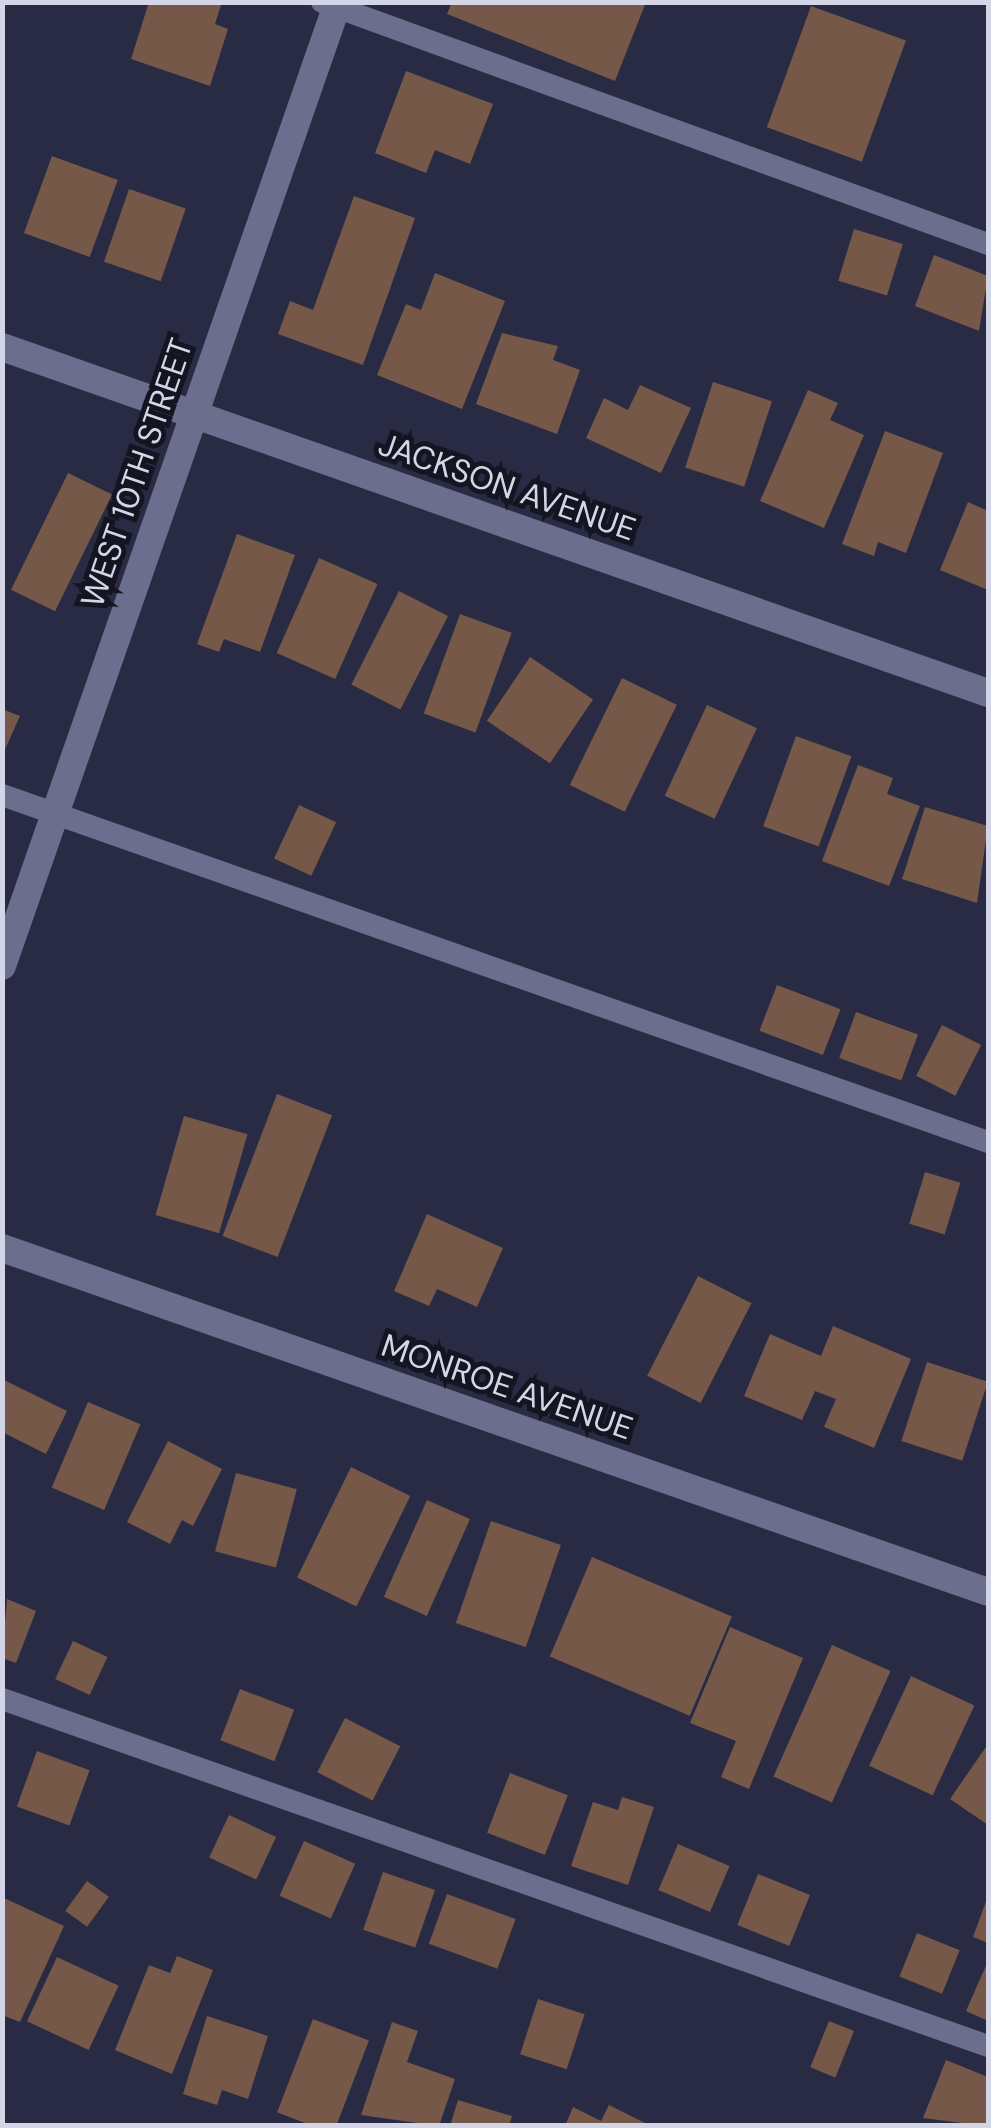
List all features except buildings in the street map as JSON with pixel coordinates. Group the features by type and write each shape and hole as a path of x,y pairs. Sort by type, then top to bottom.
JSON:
{"street":[{"name":"WEST 10TH STREET","path":"2,966 195,414 332,4"},
{"name":"JACKSON AVENUE","path":"2,347 988,693"},
{"name":"MONROE AVENUE","path":"2,1248 988,1592"}],"lane":[{"path":"332,4 988,244"},
{"path":"2,795 53,817 988,1142"},
{"path":"2,1700 988,2046"}]}
